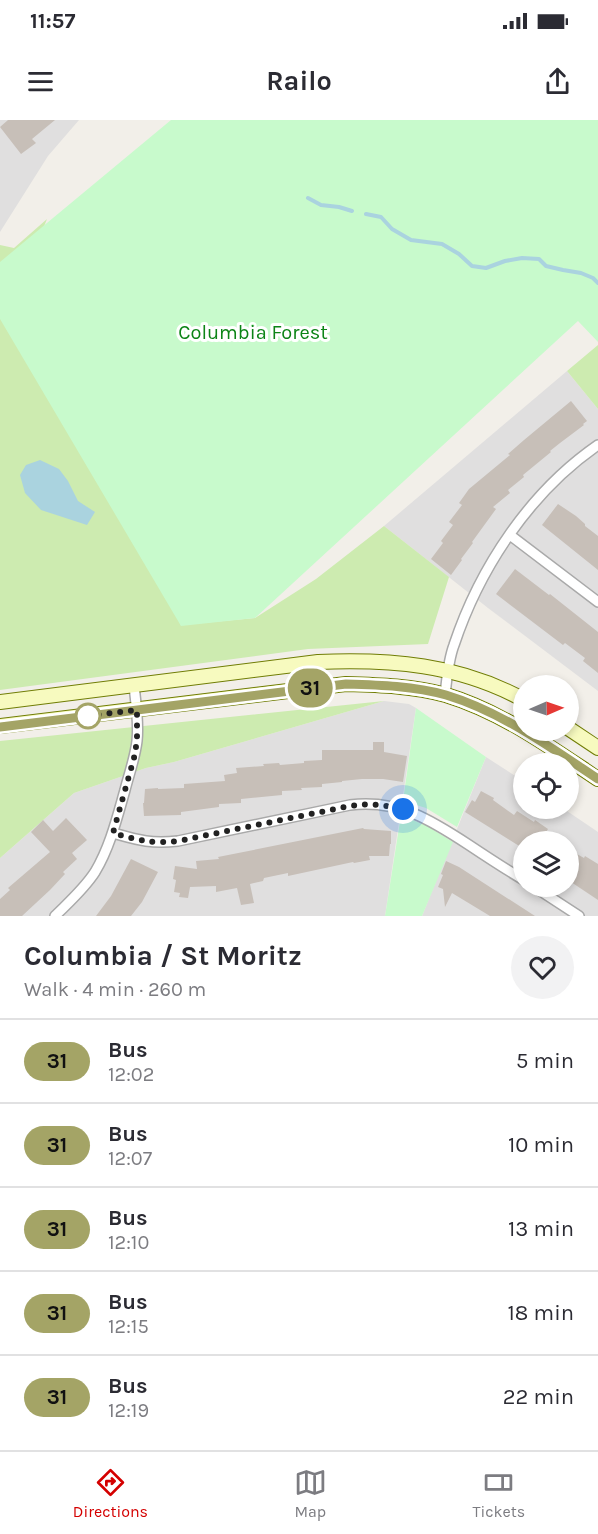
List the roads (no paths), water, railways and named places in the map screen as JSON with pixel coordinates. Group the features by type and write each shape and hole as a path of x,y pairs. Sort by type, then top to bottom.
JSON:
{"main road":[{"path":"0,702 318,662 353,661 406,663 448,670 513,695"},
{"path":"0,726 346,684 390,685 445,695 496,715 546,744 598,779"},
{"path":"579,735 598,748"}],"street":[{"path":"445,695 453,645 466,613 491,564 510,535 544,492 579,459 598,445"},
{"path":"510,535 598,602"},
{"path":"55,916 94,874 113,833 137,741 134,686"},
{"path":"113,833 146,842 161,843 350,806 384,805 403,809 435,823 513,873"},
{"path":"550,897 579,916"}],"water":[{"path":"40,460 59,469 78,501 95,512 87,525 41,510 25,493 20,475 26,465"}],"waterway":[{"path":"308,198 321,205 352,211"},
{"path":"366,214 381,217 392,229 411,240 442,244 459,254 472,266 486,268 522,258 539,259 546,266 581,273 598,283"}],"park label":[{"name":"Columbia Forest","path":"253,332"}]}
